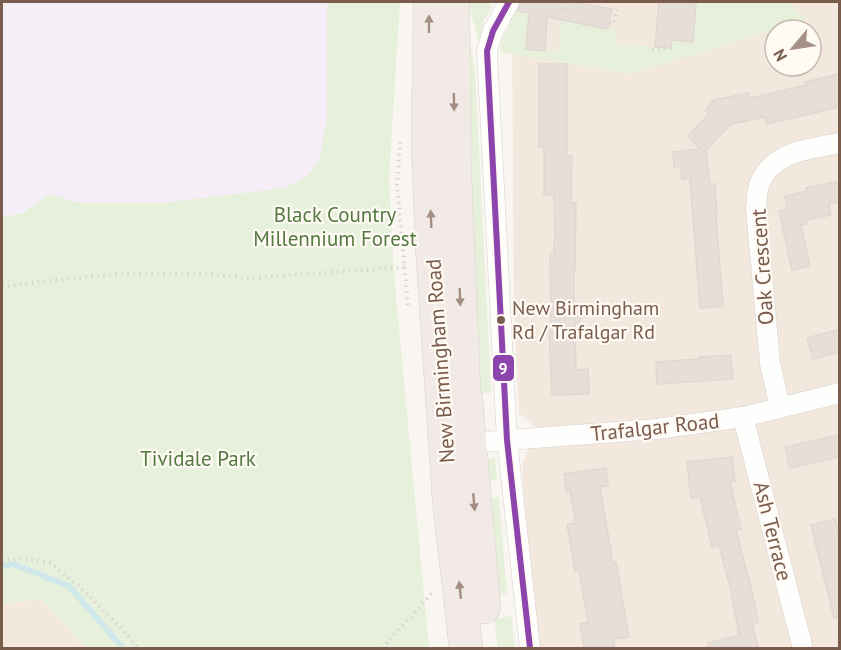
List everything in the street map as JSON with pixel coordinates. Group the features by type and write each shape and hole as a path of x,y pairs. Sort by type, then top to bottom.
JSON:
{"highway":[{"name":"New Birmingham Road","path":"429,2 428,143 432,246 457,444 488,648"},
{"name":"New Birmingham Road","path":"453,2 456,202 464,381 449,499 466,648"}],"street":[{"path":"508,2 487,51 507,440 530,648"},
{"name":"Oak Crescent","path":"780,408 770,363 756,208 759,186 767,170 778,160 795,152 840,143"},
{"name":"Trafalgar Road","path":"457,444 657,429 743,417 840,393"},
{"name":"Ash Terrace","path":"743,417 802,645"}],"path":[{"path":"566,2 564,12 566,12"},
{"path":"609,23 614,23 618,7"},
{"path":"652,49 671,48"},
{"path":"2,288 45,281 120,274 206,274 250,278 405,267"},
{"path":"2,562 18,558 50,563 79,586 138,648"},
{"path":"382,648 438,586"}],"shaded area":[{"path":"2,2 342,2 379,272 2,260"},
{"path":"506,2 839,2 839,648 539,648 522,465 537,428 519,413 514,310 512,25"},
{"path":"42,599 86,648 2,648 2,604"}],"green space":[{"name":"Tividale Park","path":"327,2 400,2 389,178 394,275 429,648 86,648 42,599 2,604 2,217 23,213 49,194 80,203 162,203 284,188 307,176 320,158 327,117"},
{"path":"468,2 488,2 492,6 484,21 479,42"},
{"path":"520,2 530,2 526,49 559,52 563,2 568,2 565,20 616,29 614,44 670,48 671,40 693,42 696,2 787,2 807,18 763,18 763,33 631,74 500,52 501,42"},
{"path":"462,6 475,69 491,393 478,394"},
{"path":"495,457 497,480 483,481 481,465"},
{"path":"499,497 507,594 493,596 483,499"},
{"path":"511,616 515,648 498,648 494,619"}],"building":[{"path":"521,2 574,2 612,9 608,29 547,17 545,51 526,49 529,13 518,11"},
{"path":"659,2 696,2 693,42 671,40 671,48 655,47"},
{"path":"539,64 567,64 567,156 572,156 571,203 576,203 574,306 580,306 580,323 575,323 576,370 588,369 589,394 552,395 549,330 551,330 550,254 554,254 555,241 554,195 544,195 544,147 539,147"},
{"path":"840,74 840,107 767,124 765,117 731,124 706,150 710,184 715,184 723,306 700,308 690,179 682,179 681,166 674,167 673,152 700,149 688,136 709,114 705,111 714,100 749,93 750,98 806,85 805,82"},
{"path":"840,181 840,201 829,204 831,215 806,220 807,224 801,225 810,266 792,270 779,211 787,210 785,196 807,191 806,188"},
{"path":"840,329 840,352 813,359 807,338"},
{"path":"731,355 733,379 657,384 656,362"},
{"path":"840,435 840,457 790,468 785,447"},
{"path":"732,457 735,481 730,481 741,529 736,531 758,622 752,623 758,648 708,648 708,643 739,635 719,545 712,547 700,497 691,498 687,462"},
{"path":"606,468 608,486 600,487 629,637 613,639 615,648 584,648 580,624 588,623 579,571 575,572 567,524 576,523 570,491 566,492 564,474"},
{"path":"835,519 840,537 840,618 834,618 811,525"}],"waterway":[{"path":"2,566 13,564 69,586 123,648"}],"transit line":[{"name":"9","path":"509,2 493,31 487,51 507,440 530,648"}],"place":[{"name":"New Birmingham Rd / Trafalgar Rd","path":"501,320"}],"park label":[{"name":"Black Country Millennium Forest","path":"335,226"}]}
